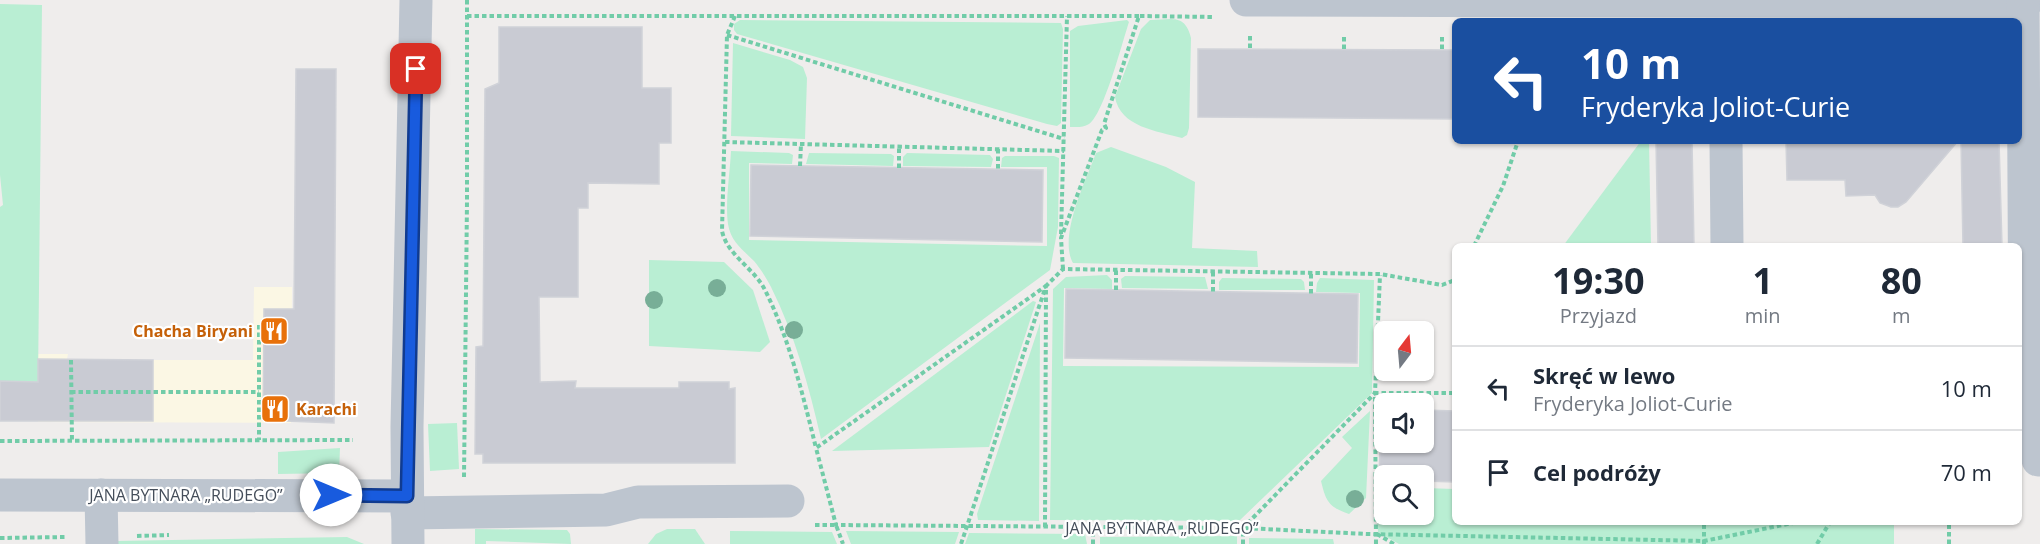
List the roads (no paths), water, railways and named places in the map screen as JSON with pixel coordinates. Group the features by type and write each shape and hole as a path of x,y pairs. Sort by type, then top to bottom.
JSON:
{"street":[{"path":"407,518 416,0"},
{"path":"1246,0 2026,1 2025,366 2038,392 2032,460"},
{"path":"1726,144 1727,243"},
{"name":"JANA BYTNARA „RUDEGO”","path":"0,495 101,495 407,518 464,511 606,510 638,502 788,501"},
{"path":"101,495 102,544"}],"place":[{"name":"Chacha Biryani","path":"274,331"},
{"name":"Karachi","path":"275,409"}]}
